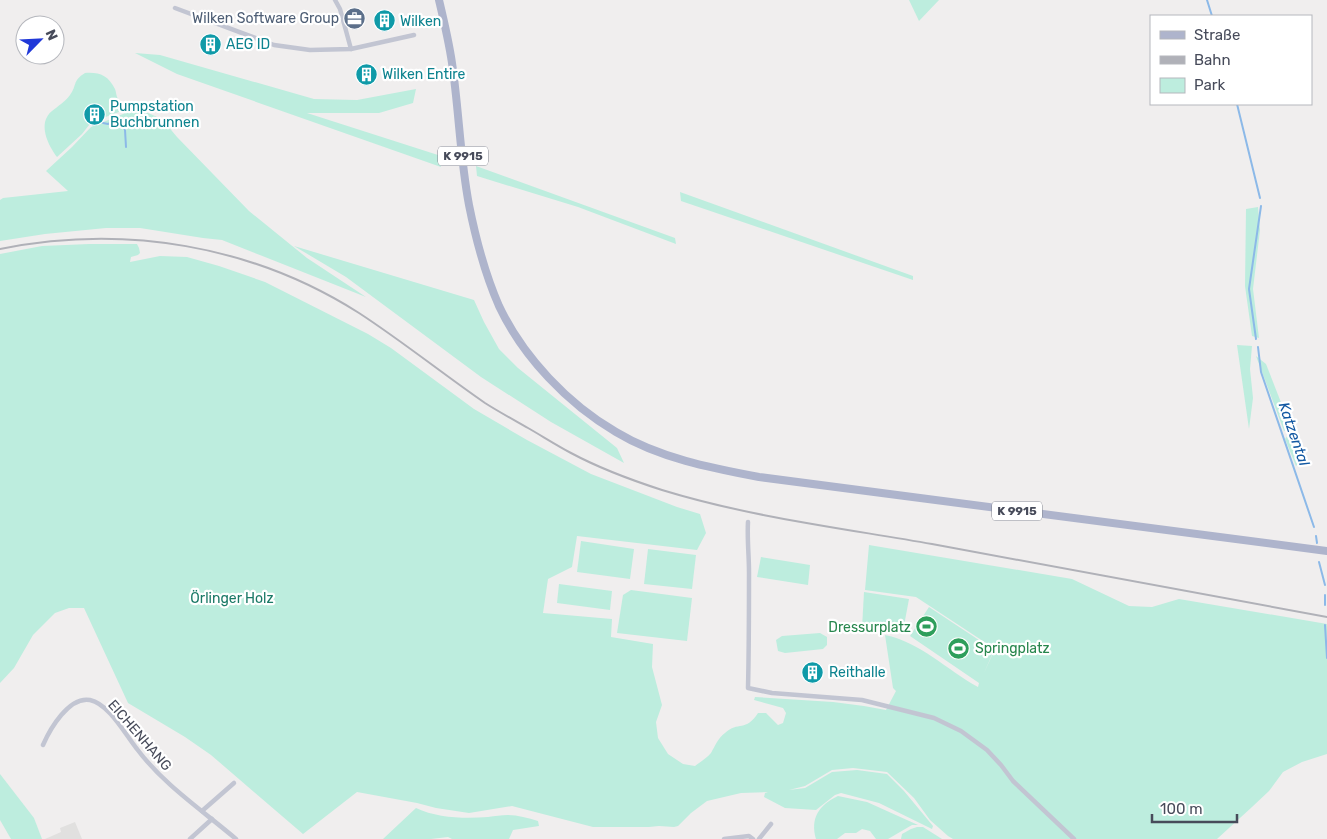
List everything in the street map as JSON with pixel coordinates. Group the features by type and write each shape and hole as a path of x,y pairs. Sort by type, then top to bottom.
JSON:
{"main road":[{"name":"K 9915","path":"439,0 452,64 469,204 478,246 493,292 516,336 547,376 591,416 616,433 675,457 714,468 759,477 1327,551"}],"street":[{"path":"335,0 340,9 351,49"},
{"path":"175,8 274,45 310,50 351,49 414,36"},
{"path":"748,522 748,688 772,693 862,700 934,718 961,731 987,750 1013,781 1074,839"},
{"name":"EICHENHANG","path":"43,745 61,716 74,702 81,700 95,702 106,710 149,764 167,783 236,839"},
{"path":"202,811 234,783"},
{"path":"190,839 212,819"},
{"path":"759,839 772,824"},
{"path":"724,839 749,836 753,839"}],"shaded area":[{"path":"75,822 82,839 45,839 61,832 60,828"}],"green space":[{"path":"909,0 939,0 919,21"},
{"path":"135,53 160,55 314,99 357,100 416,89 413,103 379,113 307,113 438,155 441,167 177,74"},
{"path":"85,73 103,75 109,80 124,110 93,120 82,134 57,157 50,146 45,122 52,111 64,102 72,92 76,81"},
{"path":"128,112 148,113 162,119 249,211 307,258 366,297 222,240 140,228 106,228 0,241 0,200 3,198 68,191 46,171 91,127"},
{"path":"476,166 675,238 676,244 578,207 477,176"},
{"path":"680,192 913,276 913,280 681,201"},
{"path":"1258,207 1260,230 1253,289 1259,338 1252,336 1245,286 1246,209"},
{"name":"Örlinger Holz","path":"137,244 140,253 131,257 130,262 160,256 187,257 265,282 368,334 391,348 474,409 527,440 591,474 700,514 706,533 697,550 577,536 572,567 548,579 543,613 612,619 611,637 653,644 652,667 662,705 656,722 658,738 668,754 683,764 695,766 711,753 717,742 730,729 746,725 758,713 766,713 778,725 783,723 786,713 783,708 754,700 755,697 833,702 886,710 896,691 893,688 885,635 922,650 978,687 979,683 910,636 929,607 994,650 984,673 995,649 916,597 865,590 869,545 1072,579 1129,606 1152,607 1179,599 1327,624 1327,754 1302,762 1283,772 1269,791 1217,839 953,839 930,820 914,798 887,772 853,768 832,770 805,786 789,790 805,788 832,772 857,770 887,774 933,826 932,829 879,803 841,793 835,795 816,810 785,808 764,797 765,793 768,792 741,793 707,801 678,826 674,827 593,827 512,806 469,813 357,792 303,834 211,755 128,703 84,608 69,608 55,613 33,635 14,668 0,683 0,254 42,246"},
{"path":"294,246 474,300 499,349 518,368 617,448 624,463 551,422 481,377 346,277"},
{"path":"1237,345 1252,346 1250,369 1253,398 1249,429"},
{"path":"1256,356 1266,364 1291,428 1284,431"},
{"path":"1293,434 1302,460 1296,466 1285,439 1288,435"},
{"path":"581,541 634,549 630,579 577,572"},
{"path":"648,549 696,555 692,589 644,584"},
{"path":"761,557 810,565 808,585 757,577"},
{"path":"559,584 612,591 610,610 557,603"},
{"path":"631,590 692,598 687,641 617,633 623,595"},
{"path":"864,592 909,599 903,631 862,628"},
{"path":"820,633 827,637 827,645 823,649 785,653 778,651 776,640 782,636"},
{"path":"0,774 34,818 42,839 11,839 0,820"},
{"path":"838,796 867,802 918,825 912,825 888,839 876,839 870,831 862,829 856,833 845,833 837,839 816,839 814,825 818,813 821,808"},
{"path":"416,808 433,814 451,817 516,816 538,821 539,826 513,830 509,839 452,839 448,837 383,839"},
{"path":"917,827 923,827 942,839 901,839 902,834"}],"waterway":[{"name":"Katzental","path":"1207,0 1212,15"},
{"name":"Katzental","path":"1237,105 1260,198"},
{"path":"103,123 108,124 117,120 125,130 126,147"},
{"name":"Katzental","path":"1256,339 1249,289 1261,206"},
{"name":"Katzental","path":"1258,347 1261,372 1314,527"},
{"name":"Katzental","path":"1316,536 1317,543"},
{"name":"Katzental","path":"1319,562 1325,585"},
{"name":"Katzental","path":"1325,595 1325,605"},
{"name":"Katzental","path":"1325,625 1327,658"}],"railway":[{"path":"0,249 47,242 93,239 140,240 186,246 231,256 275,271 318,290 359,313 485,403 571,453 627,478 662,490 762,515 932,544 1327,617"}],"place":[{"name":"Wilken Software Group","path":"355,18"},
{"name":"Wilken","path":"384,21"},
{"name":"AEG ID","path":"210,44"},
{"name":"Wilken Entire","path":"366,74"},
{"name":"Pumpstation Buchbrunnen","path":"94,114"},
{"name":"Dressurplatz","path":"927,627"},
{"name":"Springplatz","path":"959,648"},
{"name":"Reithalle","path":"813,672"}]}
